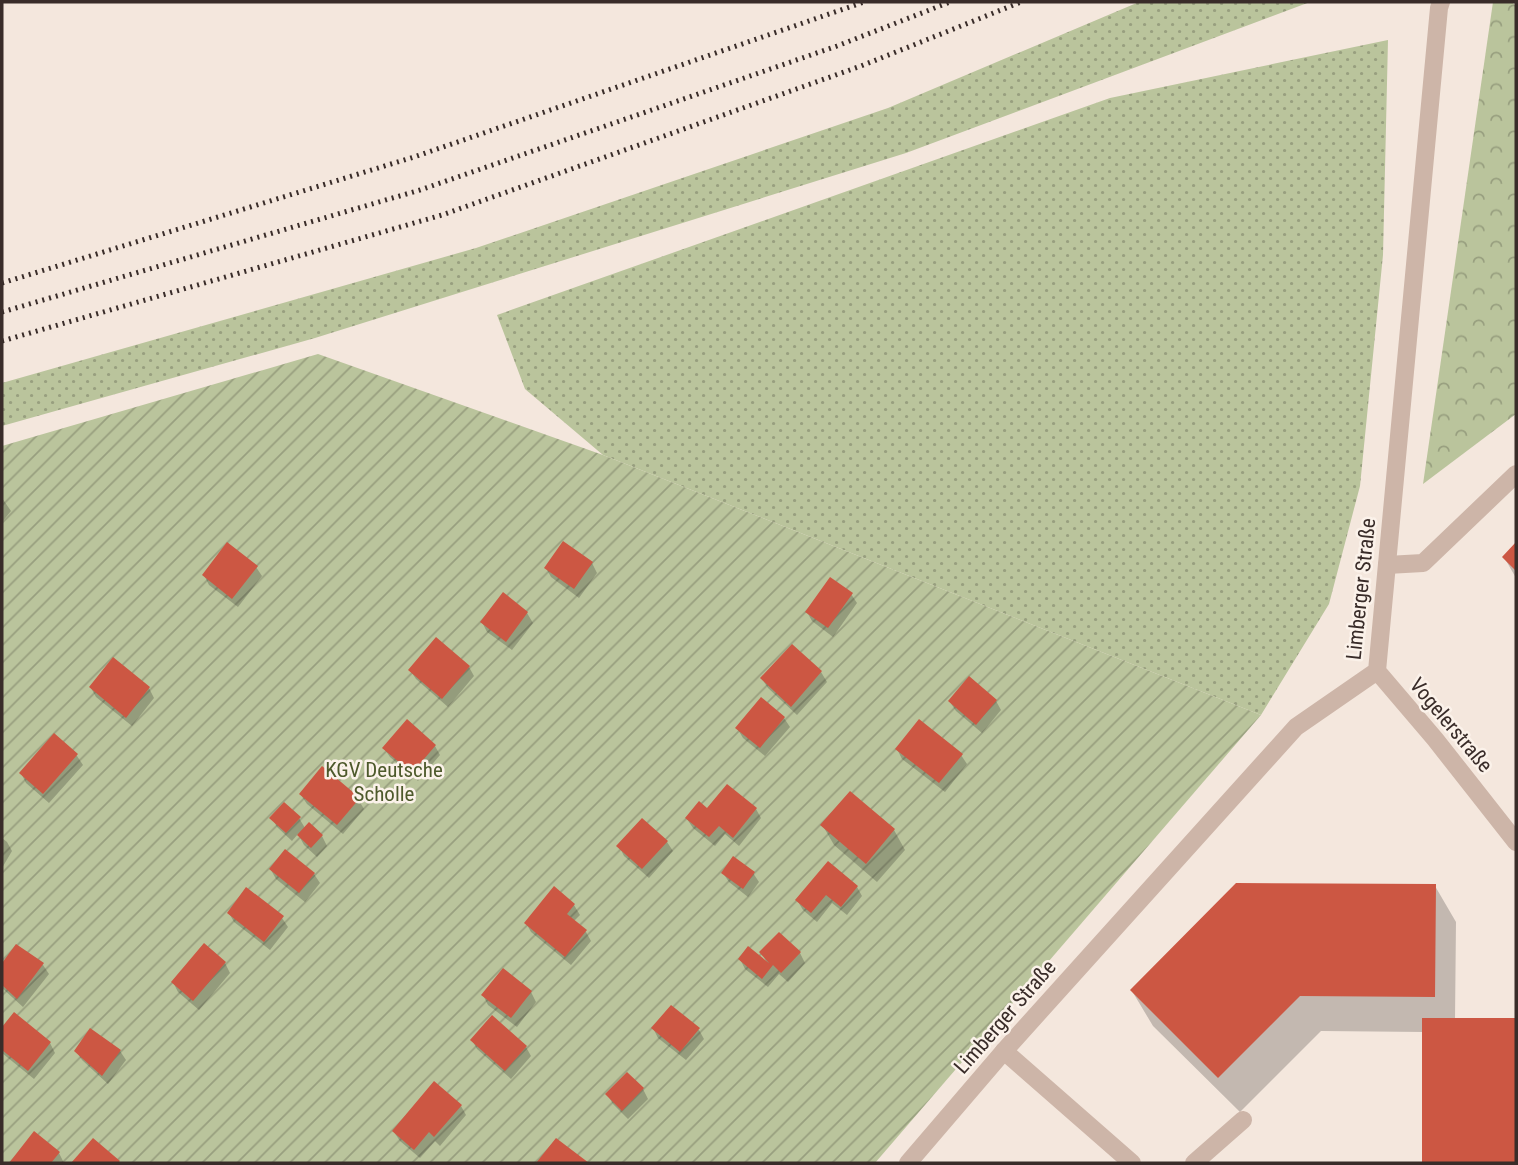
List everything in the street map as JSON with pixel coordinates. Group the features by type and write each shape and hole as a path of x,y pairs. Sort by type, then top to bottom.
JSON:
{"street":[{"name":"Limberger Straße","path":"908,1163 1004,1051 1296,727 1377,671 1441,2"},
{"path":"1387,565 1423,563 1516,474"},
{"name":"Vogelerstraße","path":"1377,671 1435,739 1516,842"},
{"path":"1004,1051 1132,1163"},
{"path":"1194,1163 1243,1120"}],"green space":[{"path":"1139,2 1310,2 906,153 315,338 2,426 2,383 476,248 888,108"},
{"path":"1493,2 1512,2 1516,6 1516,414 1423,484"},
{"path":"1388,40 1383,255 1360,486 1329,604 1261,715 603,455 525,389 497,315 1110,98"},
{"name":"KGV Deutsche Scholle","path":"318,354 603,455 1261,715 875,1163 2,1163 2,446"}],"building":[{"path":"563,541 593,562 574,589 544,568"},
{"path":"227,542 258,566 232,599 202,575"},
{"path":"1516,542 1516,571 1502,557"},
{"path":"830,577 853,593 828,628 805,612"},
{"path":"503,592 528,612 506,642 480,622"},
{"path":"436,637 470,666 442,699 408,670"},
{"path":"792,644 822,671 791,707 760,678"},
{"path":"113,657 150,687 126,718 89,687"},
{"path":"969,676 997,700 976,725 948,701"},
{"path":"761,697 785,717 760,748 735,728"},
{"path":"407,719 436,745 412,773 382,748"},
{"path":"919,719 963,754 939,783 895,749"},
{"path":"54,733 78,754 43,794 19,773"},
{"path":"322,766 360,798 337,825 299,794"},
{"path":"727,784 757,808 733,838 719,826 709,837 685,818 699,801 707,808"},
{"path":"850,791 895,829 866,864 820,825"},
{"path":"284,802 301,817 286,833 269,818"},
{"path":"642,818 668,841 642,869 616,846"},
{"path":"309,822 323,835 311,848 297,835"},
{"path":"285,849 315,873 299,893 269,869"},
{"path":"733,856 755,872 743,889 721,873"},
{"path":"828,861 858,886 841,907 826,895 811,913 795,900"},
{"path":"1236,883 1436,884 1435,997 1300,996 1218,1078 1130,990"},
{"path":"554,886 575,904 567,914 587,930 565,957 524,923"},
{"path":"246,887 284,916 264,942 227,913"},
{"path":"779,932 801,952 781,973 773,965 762,979 738,959 748,946 770,964 759,952"},
{"path":"204,943 226,962 193,1001 171,982"},
{"path":"16,944 44,963 17,999 2,985 2,963"},
{"path":"503,968 532,991 511,1018 481,995"},
{"path":"671,1005 700,1028 680,1052 651,1028"},
{"path":"14,1012 51,1042 28,1071 2,1050 2,1027"},
{"path":"492,1015 527,1046 505,1071 470,1040"},
{"path":"1422,1018 1516,1018 1516,1163 1422,1163"},
{"path":"90,1028 121,1050 102,1076 74,1051"},
{"path":"627,1072 644,1088 622,1111 605,1094"},
{"path":"434,1081 462,1105 434,1137 429,1132 414,1150 392,1131"},
{"path":"34,1131 60,1152 51,1163 9,1163"},
{"path":"93,1138 120,1161 71,1163"},
{"path":"556,1138 589,1163 536,1163"}],"railway":[{"path":"2,283 414,157 864,2"},
{"path":"2,312 420,190 837,46 950,2"},
{"path":"2,341 442,215 861,66 1021,2"}]}
